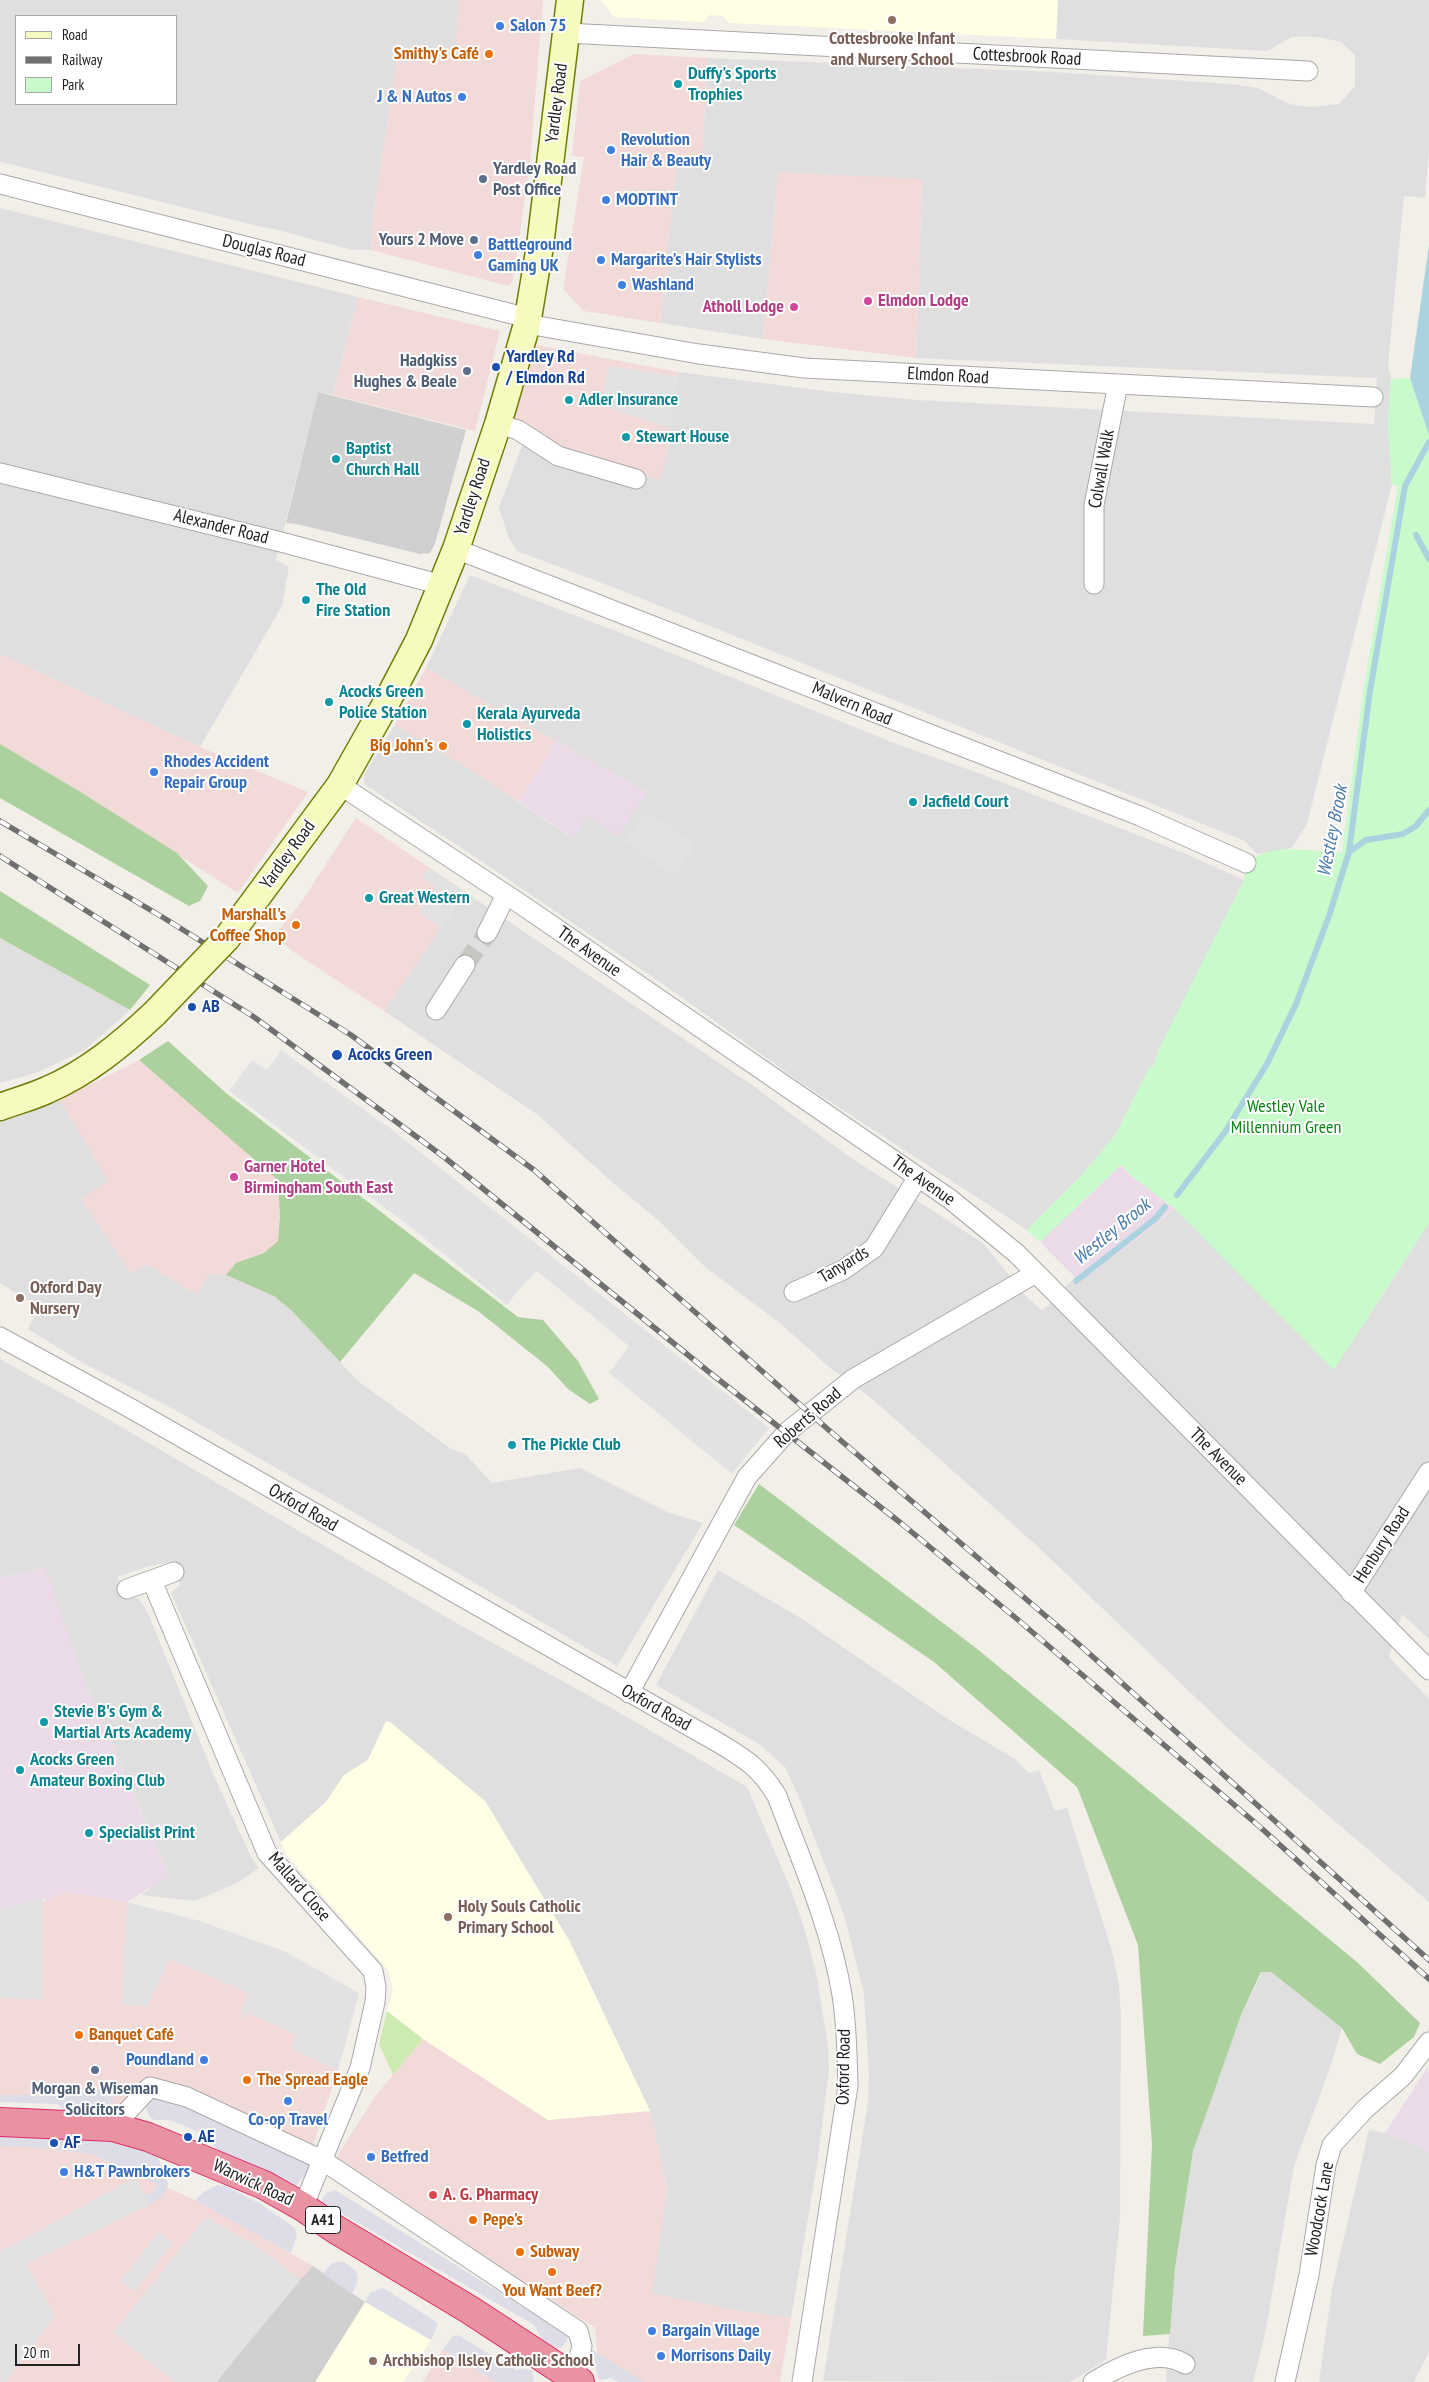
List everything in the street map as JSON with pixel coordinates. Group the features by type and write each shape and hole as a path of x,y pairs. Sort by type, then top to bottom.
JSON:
{"highway":[{"name":"Warwick Road","path":"0,2122 113,2127 148,2137 264,2186 303,2206 335,2229 470,2310 577,2380"}],"main road":[{"name":"Yardley Road","path":"0,1107 48,1090 121,1044 154,1014 227,938 340,785 419,640 456,549 498,424 527,321 540,246 570,0"}],"street":[{"name":"Cottesbrook Road","path":"566,33 1308,71"},
{"name":"Douglas Road","path":"0,184 527,321"},
{"name":"Elmdon Road","path":"527,321 699,354 804,368 1373,397"},
{"name":"Colwall Walk","path":"1094,584 1094,505 1118,384"},
{"path":"498,424 518,430 558,456 636,478"},
{"name":"Alexander Road","path":"0,473 282,542 442,585"},
{"name":"Malvern Road","path":"456,549 1140,816 1246,863"},
{"name":"The Avenue","path":"340,785 506,895 950,1198 1036,1273 1429,1670"},
{"path":"487,933 506,895"},
{"path":"436,1010 465,965"},
{"name":"Tanyards","path":"794,1292 842,1270 874,1248 918,1177"},
{"name":"Roberts Road","path":"629,1693 747,1477 787,1432 853,1379 1036,1273"},
{"name":"Oxford Road","path":"0,1337 130,1408 748,1760 765,1776 778,1796 828,1935 842,1994 846,2039 848,2086 802,2382"},
{"name":"Henbury Road","path":"1351,1593 1429,1472"},
{"path":"127,1589 174,1572"},
{"name":"Mallard Close","path":"152,1581 268,1854 373,1971 376,1987 375,2002 360,2068 303,2206"},
{"name":"Woodcock Lane","path":"1285,2382 1309,2275 1326,2165 1332,2145 1365,2109 1403,2076 1426,2046"},
{"path":"113,2127 150,2087 187,2097 322,2160 578,2332 582,2346 577,2380"},
{"path":"1093,2382 1107,2373 1145,2359 1173,2357 1185,2364"}],"shaded area":[{"path":"0,0 459,0 455,58 398,54 373,216 371,250 352,250 1,162"},
{"path":"459,0 543,0 530,163 513,281 508,286 371,250 373,216 398,54 455,58"},
{"name":"Cottesbrooke Infant and Nursery School","path":"601,0 1058,0 1056,39 729,23 723,16 709,15 703,22 614,17"},
{"path":"1058,0 1429,0 1429,151 1425,198 1404,196 1388,365 1391,379 1388,423 1392,484 1307,824 1292,848 1257,854 1245,841 615,588 517,551 509,538 499,508 524,440 513,421 660,479 667,450 678,372 833,392 917,400 1374,424 1377,378 916,358 922,180 778,172 763,339 660,323 669,261 666,260 677,164 702,166 707,58 1055,72 1231,84 1258,88 1289,104 1311,107 1339,104 1355,86 1355,55 1341,42 1319,37 1292,37 1267,51 1056,39"},
{"path":"634,54 707,58 702,166 677,164 666,260 669,261 660,323 584,311 563,289 584,157 572,156 580,81"},
{"path":"778,172 922,179 916,358 763,339"},
{"path":"0,208 358,297 333,395 318,392 276,560 289,567 282,606 200,747 0,654"},
{"path":"358,297 500,331 475,431 333,395"},
{"path":"537,345 678,372 667,450 660,480 555,443 513,421"},
{"path":"608,366 677,376 670,428 602,406"},
{"path":"318,392 466,430 435,544 430,553 420,554 297,524 286,523"},
{"path":"470,575 644,642 894,743 973,771 1184,853 1244,880 1159,1049 1153,1067 1150,1067 1116,1134 1080,1177 1027,1230 803,1084 660,982 364,784 365,773 395,725 468,768 572,838 587,815 647,792 426,668"},
{"name":"Rhodes Accident Repair Group","path":"0,654 200,747 308,792 238,893 79,791 0,744"},
{"path":"426,668 556,741 519,802 468,768 395,725"},
{"path":"556,741 647,792 618,837 587,815 573,838 519,802"},
{"path":"647,811 696,845 674,876 625,841"},
{"path":"356,818 466,892 384,1011 292,951 274,936 300,904"},
{"path":"429,868 465,892 442,928 419,913 436,887 422,878"},
{"path":"465,892 749,1083 847,1155 984,1244 1025,1295 1042,1311 1075,1277 1122,1251 1175,1209 1334,1369 1429,1223 1429,1639 1402,1614 1389,1657 1429,1699 1429,1902 1237,1737 1036,1545 870,1397 829,1367 781,1324 704,1266 657,1219 613,1183 538,1115 384,1011"},
{"path":"0,938 130,1010 86,1049 39,1072 0,1083"},
{"path":"281,1050 391,1129 769,1428 732,1474 609,1373 629,1346 537,1271 507,1305 413,1229 229,1091 252,1060 267,1070"},
{"path":"139,1060 295,1194 274,1296 225,1275 209,1275 196,1295 147,1264 131,1273 81,1199 108,1181 60,1100"},
{"path":"60,1100 109,1181 81,1199 131,1273 147,1264 196,1295 209,1274 226,1275 274,1296 292,1311 358,1381 450,1448 466,1455 492,1483 580,1468 667,1512 703,1523 617,1666 175,1410 83,1363 28,1329 39,1307 0,1283 0,1122"},
{"path":"1121,1164 1133,1177 1175,1209 1122,1251 1075,1277 1040,1242"},
{"path":"0,1359 106,1418 453,1621 615,1710 747,1787 790,1887 803,1924 816,1972 828,2046 829,2070 817,2165 791,2318 729,2309 651,2293 667,2189 650,2111 570,1942 485,1801 386,1721 368,1760 344,1775 326,1802 281,1842 171,1593 180,1585 175,1561 146,1567 117,1577 128,1597 138,1598 147,1611 215,1778 251,1857 259,1868 237,1883 195,1901 141,1895 169,1875 84,1681 44,1568 0,1578"},
{"path":"45,1568 84,1681 169,1876 127,1902 67,1892 47,1901 43,1898 0,1911 0,1578"},
{"path":"718,1570 799,1617 946,1718 1015,1759 1029,1773 1039,1770 1055,1811 1067,1808 1112,1951 1119,1985 1121,2016 1120,2217 1106,2360 1070,2382 823,2381 868,2102 869,2076 864,1993 844,1915 798,1795 785,1767 759,1744 656,1685"},
{"name":"Holy Souls Catholic Primary School","path":"386,1721 390,1722 485,1801 570,1942 650,2111 548,2120 423,2039 387,2011 393,1991 388,1970 286,1854 281,1842 326,1802 344,1775 368,1760"},
{"path":"67,1892 127,1902 359,1993 338,2070 312,2148 207,2098 128,2105 0,2102 0,1911 47,1901"},
{"path":"43,1897 42,1999 0,1998 0,1911"},
{"path":"127,1902 200,1921 286,1952 359,1993 338,2070 291,2049 297,2035 247,2013 244,2020 241,2011 249,1993 170,1959 147,2006 122,2004"},
{"path":"1262,1972 1271,1972 1342,2028 1332,2062 1294,2166 1266,2329 1253,2382 1166,2382 1173,2280 1193,2151 1232,2035"},
{"path":"423,2039 548,2120 650,2111 667,2189 652,2293 729,2309 791,2318 780,2382 640,2382 597,2353 595,2328 334,2161 376,2095"},
{"path":"1427,2068 1429,2071 1429,2153 1419,2146 1385,2133"},
{"path":"112,2088 114,2094 112,2103 103,2111 65,2111 57,2104 0,2102 0,2095 39,2095"},
{"path":"156,2092 306,2159 309,2165 305,2175 297,2185 289,2188 219,2152 207,2135 169,2120 150,2118 144,2103"},
{"path":"1369,2130 1385,2133 1419,2146 1429,2153 1429,2352 1414,2382 1319,2382 1332,2289"},
{"path":"0,2135 103,2140 153,2154 158,2157 168,2183 167,2189 162,2196 149,2205 144,2195 153,2193 157,2184 92,2154 31,2147 0,2146"},
{"path":"0,2146 31,2147 92,2154 204,2204 313,2266 216,2382 0,2382"},
{"path":"135,2177 149,2205 26,2264 55,2316 5,2382 0,2382 0,2251"},
{"path":"217,2185 225,2186 259,2203 295,2228 297,2235 291,2253 195,2200 205,2191"},
{"path":"335,2190 565,2333 568,2336 566,2343 561,2348 551,2346 541,2338 534,2325 341,2213 327,2213 322,2208 322,2200 326,2193"},
{"path":"206,2217 260,2248 300,2280 216,2382 175,2382 113,2333"},
{"path":"159,2232 173,2243 134,2292 120,2281"},
{"path":"344,2262 355,2270 357,2274 358,2281 352,2294 323,2274 332,2263"},
{"path":"313,2266 365,2302 315,2382 216,2382 300,2280"},
{"path":"383,2288 435,2321 438,2325 431,2340 365,2302 370,2293"},
{"name":"Archbishop Ilsley Catholic School","path":"365,2302 431,2340 403,2382 315,2382"},
{"path":"458,2335 516,2370 527,2369 532,2371 534,2382 496,2382 443,2349 452,2337"},
{"path":"443,2349 496,2382 423,2382"},
{"path":"591,2349 645,2382 618,2382 612,2378 599,2380"}],"green space":[{"name":"Westley Vale Millennium Green","path":"1410,378 1429,435 1429,1223 1334,1370 1175,1209 1133,1177 1121,1165 1040,1242 1027,1230 1080,1177 1116,1134 1150,1066 1153,1067 1159,1049 1244,880 1246,863 1257,856 1280,850 1292,849 1342,853 1364,686 1398,486 1392,484 1388,423 1391,379"},
{"path":"0,744 177,853 208,886 200,901 189,906 0,798"},
{"path":"0,891 150,985 130,1010 0,938"},
{"path":"168,1041 226,1093 518,1317 543,1320 578,1361 599,1399 590,1404 568,1389 548,1367 478,1311 414,1273 340,1362 292,1311 274,1296 226,1275 236,1263 264,1253 278,1241 280,1217 278,1180 139,1060"},
{"path":"759,1484 976,1648 1357,1962 1420,2023 1414,2037 1380,2064 1357,2054 1342,2028 1271,1972 1261,1972 1241,2015 1193,2151 1175,2268 1170,2334 1143,2336 1152,2145 1138,1945 1077,1787 934,1662 734,1525"},
{"path":"387,2011 423,2039 393,2075 379,2044"}],"water":[{"path":"1429,245 1429,435 1410,378"}],"waterway":[{"name":"Westley Brook","path":"1177,1195 1225,1132 1267,1064 1296,1004 1329,916 1349,852 1370,691 1405,486 1429,442"},
{"path":"1416,535 1429,559"},
{"path":"1349,852 1366,840 1403,834 1416,826 1429,810"},
{"name":"Westley Brook","path":"1076,1281 1155,1219 1165,1207"}],"tunnel":[{"path":"465,965 487,933"}],"railway":[{"path":"0,821 164,918 351,1035 534,1170 831,1432 1082,1647 1429,1960"},
{"path":"0,856 254,1017 444,1157 709,1372 902,1524 1017,1619 1260,1827 1429,1979"}],"place":[{"name":"Cottesbrooke Infant and Nursery School","path":"892,20"},
{"name":"Salon 75","path":"500,26"},
{"name":"Smithy's Café","path":"489,54"},
{"name":"Duffy's Sports Trophies","path":"678,84"},
{"name":"J & N Autos","path":"462,97"},
{"name":"Revolution Hair & Beauty","path":"611,150"},
{"name":"Yardley Road Post Office","path":"483,179"},
{"name":"MODTINT","path":"606,200"},
{"name":"Yours 2 Move","path":"474,240"},
{"name":"Battleground Gaming UK","path":"478,255"},
{"name":"Margarite's Hair Stylists","path":"601,260"},
{"name":"Washland","path":"622,285"},
{"name":"Elmdon Lodge","path":"868,301"},
{"name":"Atholl Lodge","path":"794,307"},
{"name":"Yardley Rd / Elmdon Rd","path":"496,367"},
{"name":"Hadgkiss Hughes & Beale","path":"467,371"},
{"name":"Adler Insurance","path":"569,400"},
{"name":"Stewart House","path":"626,437"},
{"name":"Baptist Church Hall","path":"336,459"},
{"name":"The Old Fire Station","path":"306,600"},
{"name":"Acocks Green Police Station","path":"329,702"},
{"name":"Kerala Ayurveda Holistics","path":"467,724"},
{"name":"Big John's","path":"443,746"},
{"name":"Rhodes Accident Repair Group","path":"154,772"},
{"name":"Jacfield Court","path":"913,802"},
{"name":"Great Western","path":"369,898"},
{"name":"Marshall's Coffee Shop","path":"296,925"},
{"name":"AB","path":"192,1007"},
{"name":"Acocks Green","path":"337,1055"},
{"name":"Garner Hotel Birmingham South East","path":"234,1177"},
{"name":"Oxford Day Nursery","path":"20,1298"},
{"name":"The Pickle Club","path":"512,1445"},
{"name":"Stevie B's Gym & Martial Arts Academy","path":"44,1722"},
{"name":"Acocks Green Amateur Boxing Club","path":"20,1770"},
{"name":"Specialist Print","path":"89,1833"},
{"name":"Holy Souls Catholic Primary School","path":"448,1917"},
{"name":"Banquet Café","path":"79,2035"},
{"name":"Poundland","path":"204,2060"},
{"name":"Morgan & Wiseman Solicitors","path":"95,2070"},
{"name":"The Spread Eagle","path":"247,2080"},
{"name":"Co-op Travel","path":"288,2101"},
{"name":"AE","path":"188,2137"},
{"name":"AF","path":"54,2143"},
{"name":"Betfred","path":"371,2157"},
{"name":"H&T Pawnbrokers","path":"64,2172"},
{"name":"A. G. Pharmacy","path":"433,2195"},
{"name":"Pepe's","path":"473,2220"},
{"name":"Subway","path":"520,2252"},
{"name":"You Want Beef?","path":"552,2272"},
{"name":"Bargain Village","path":"652,2331"},
{"name":"Morrisons Daily","path":"661,2356"},
{"name":"Archbishop Ilsley Catholic School","path":"373,2361"}]}
